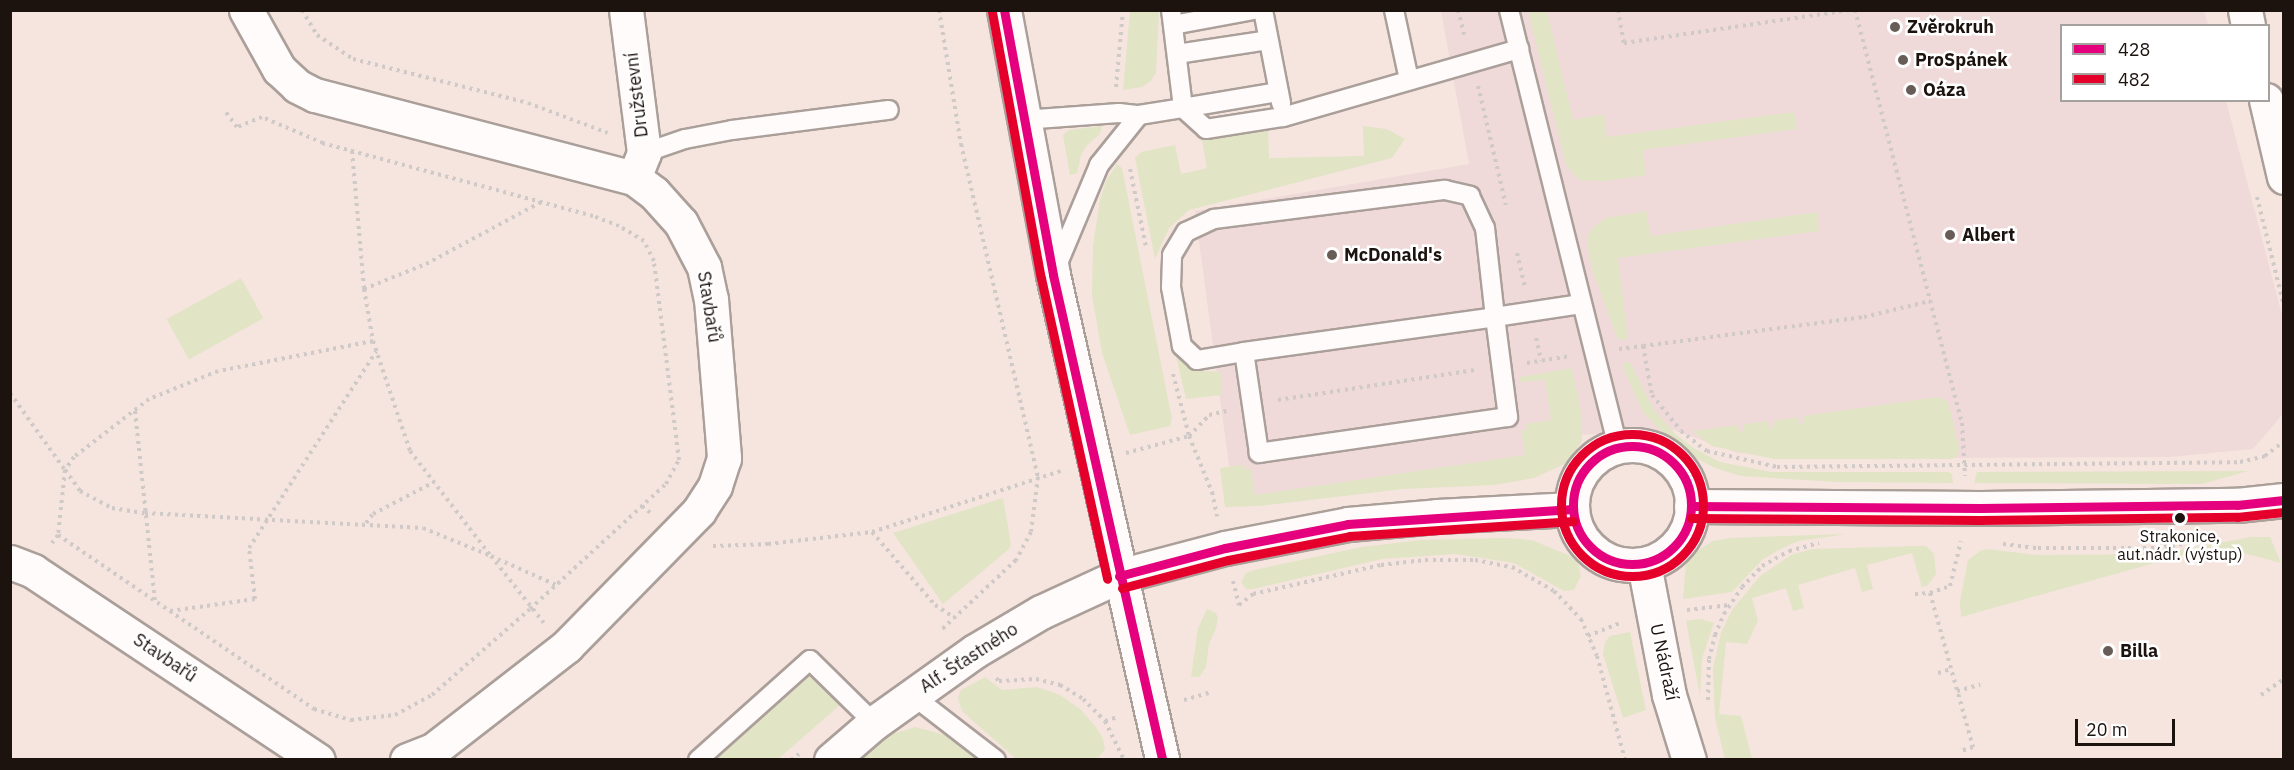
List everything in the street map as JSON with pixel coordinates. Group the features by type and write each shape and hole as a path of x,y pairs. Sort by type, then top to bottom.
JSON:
{"street":[{"name":"Stavbařů","path":"246,10 279,69 297,86 315,95 639,166 654,193 681,223 704,267 711,299 724,458 716,486 699,511 567,646 434,750 407,759"},
{"name":"Družstevní","path":"627,10 639,166"},
{"path":"1004,10 1053,275 1162,759"},
{"path":"2266,102 2283,177"},
{"path":"1641,446 1667,457 1685,478 1691,506 1689,522 1679,541 1663,555 1644,564 1620,564 1593,551 1581,537 1572,509 1575,487 1586,468 1602,453 1618,448 1641,446"},
{"path":"1691,506 1963,508 2237,505 2283,500"},
{"name":"Alf. Šťastného","path":"831,759 874,723 975,651 1041,612 1119,576 1225,548 1348,525 1437,516 1572,509"},
{"name":"U Nádraží","path":"1644,564 1669,695 1689,759"},
{"name":"Stavbařů","path":"22,567 318,759"}],"lane":[{"path":"1253,10 1172,18 1183,108 1206,129 1283,117 1519,49"},
{"path":"1263,10 1283,117"},
{"path":"1394,10 1409,80"},
{"path":"1509,10 1618,448"},
{"path":"1177,54 1268,40"},
{"path":"1023,120 1119,113 1139,115 1279,92"},
{"path":"639,166 685,139 732,130 889,110"},
{"path":"1053,275 1099,165 1139,115"},
{"path":"1244,352 1259,453 1508,417 1501,367 1495,317 1485,228 1470,196 1445,190 1214,219 1186,232 1172,255 1171,287 1182,346 1197,360 1244,352 1495,317 1581,304"},
{"path":"698,759 810,660 874,723"},
{"path":"912,695 996,759"}],"path":[{"path":"302,10 316,35 353,59 528,103 605,131 639,166"},
{"path":"873,532 935,605 954,618 1016,560 1031,532 1038,477 961,144 939,10"},
{"path":"1119,113 1116,89 1123,10"},
{"path":"1458,10 1508,212"},
{"path":"1618,10 1624,43 1853,10 1962,423 1965,465 1961,540 1950,586 1930,593 1914,594"},
{"path":"58,535 314,709 351,720 395,716 432,695 530,609 666,484 680,460 654,261 644,241 619,226 543,201 352,152 323,143 262,117 237,127 224,110"},
{"path":"1123,134 1149,259"},
{"path":"352,152 364,289 373,341 410,452 530,609 567,646"},
{"path":"2255,192 2283,306"},
{"path":"364,289 426,264 543,201"},
{"path":"1515,247 1541,360"},
{"path":"1189,436 1209,415 1252,405 1541,360 1864,317 1930,301"},
{"path":"22,567 58,535 65,470 74,457 149,399 218,371 373,341"},
{"path":"1643,346 1652,395 1681,431 1707,452 1777,467 2240,462 2265,456 2283,441"},
{"path":"170,611 255,599 249,548 376,351"},
{"path":"1172,370 1189,436 1214,502"},
{"path":"10,393 80,491 112,508 145,513 365,523 423,528 556,585"},
{"path":"135,410 155,601"},
{"path":"642,506 689,546 768,544 873,532 1038,477"},
{"path":"365,523 373,514 434,482"},
{"path":"1952,540 1971,541"},
{"path":"1999,544 2038,548 2157,548 2204,541"},
{"path":"1710,712 1709,659 1715,635 1724,614 1742,587 1762,566 1789,551 1825,543"},
{"path":"1239,605 1253,594 1381,565 1425,560 1476,560 1512,567 1554,591 1581,619 1597,656 1625,759"},
{"path":"1930,593 1973,747 1961,751"},
{"path":"1938,673 1951,669"},
{"path":"999,681 1036,679 1060,685 1083,699 1104,721 1124,759"},
{"path":"2260,695 2283,679"},
{"path":"1957,691 1980,685"}],"shaded area":[{"path":"1441,11 2204,11 2208,24 2060,24 2060,102 2226,102 2283,319 2283,414 2253,449 2169,457 1945,458 1738,453 1674,430 1575,435 1557,466 1234,503 1195,211 1469,164"}],"green space":[{"path":"1130,11 1159,11 1156,72 1151,81 1142,87 1123,90"},
{"path":"1528,11 1547,11 1573,120 1604,114 1607,137 1794,112 1797,129 1643,150 1646,175 1605,181 1579,180 1566,165"},
{"path":"1102,126 1100,134 1086,146 1081,155 1077,173 1070,175 1063,135 1069,130"},
{"path":"1363,126 1386,129 1405,139 1392,158 1189,210 1169,228 1155,259 1135,158 1141,152 1175,145 1181,174 1207,168 1202,140 1268,128 1269,158 1364,156"},
{"path":"1117,164 1122,168 1172,419 1170,426 1130,435 1102,353 1092,295 1093,246 1100,200 1106,181"},
{"path":"1646,211 1651,236 1817,212 1819,231 1618,258 1628,339 1618,340 1592,269 1587,244 1588,235 1592,228 1606,218"},
{"path":"241,278 263,318 189,359 167,319"},
{"path":"1174,347 1184,362 1194,370 1221,372 1221,395 1186,399"},
{"path":"1630,362 1654,410 1675,434 1695,449 1720,462 1771,472 1948,472 1952,474 1953,483 1837,482 1741,476 1715,468 1690,455 1662,432 1642,411 1625,372 1623,363"},
{"path":"1572,368 1581,411 1582,441 1566,463 1534,478 1495,485 1403,489 1259,506 1225,507 1220,468 1245,465 1245,470 1251,469 1255,495 1525,455 1521,431 1527,429 1526,424 1551,420 1545,380 1520,382 1519,377"},
{"path":"1938,397 1947,401 1959,448 1957,456 1952,459 1774,459 1712,446 1692,431 1738,425 1739,432 1743,431 1743,424 1768,421 1769,428 1774,427 1773,421 1798,417 1799,424 1804,423 1803,416"},
{"path":"2248,471 2202,484 1974,483 1977,472"},
{"path":"1003,498 1011,544 1009,549 943,604 893,533"},
{"path":"1847,534 1798,541 1777,551 1762,560 1732,592 1683,599 1686,562 1692,554 1713,541 1730,538"},
{"path":"2251,537 2270,537 2281,563 2243,553 2219,558 2215,546 1961,617 1960,601 1968,560 1987,549 2037,555 2161,554"},
{"path":"1503,538 1532,540 1577,559 1581,576 1574,590 1564,591 1514,563 1456,554 1382,559 1253,589 1246,589 1241,582 1246,573 1254,570 1362,547 1421,540"},
{"path":"1926,546 1934,554 1936,574 1928,585 1922,587 1912,553 1867,565 1873,589 1862,592 1855,568 1798,585 1804,608 1793,611 1786,588 1752,598 1758,621 1747,644 1726,642 1719,714 1741,716 1752,759 1725,759 1715,718 1713,669 1721,633 1732,610 1760,576 1791,555 1812,549"},
{"path":"1207,609 1216,613 1218,618 1216,628 1209,644 1206,667 1199,677 1191,677 1198,628"},
{"path":"1700,619 1714,623 1702,659 1700,696 1686,621"},
{"path":"1630,632 1646,710 1623,718 1603,654 1605,642 1610,636"},
{"path":"812,674 840,705 778,759 716,760"},
{"path":"985,677 1002,690 1037,687 1060,695 1080,709 1096,727 1103,739 1105,749 1099,757 1089,760 1016,759 962,711 958,698 961,690"},
{"path":"915,727 952,737 977,759 855,760 890,735"}],"transit line":[{"name":"428","path":"1004,10 1053,275 1162,760"},
{"name":"482","path":"992,12 1041,278 1107,579"},
{"name":"482","path":"1632,434 1659,439 1683,454 1698,478 1703,505 1698,532 1683,556 1659,571 1632,576 1605,571 1581,556 1566,532 1561,505 1566,478 1581,454 1605,439 1632,434"},
{"name":"428","path":"1632,446 1655,450 1674,463 1687,482 1691,505 1687,528 1674,547 1655,560 1632,564 1609,560 1590,547 1577,528 1573,505 1577,482 1590,463 1609,450 1632,446"},
{"name":"428","path":"1691,506 1980,508 2237,505 2284,500"},
{"name":"428","path":"1119,576 1225,548 1348,524 1572,509"},
{"name":"482","path":"1691,518 1980,520 2237,517 2284,512"},
{"name":"482","path":"1122,588 1228,560 1350,536 1573,521"}],"place":[{"name":"Zvěrokruh","path":"1895,27"},
{"name":"ProSpánek","path":"1903,60"},
{"name":"Oáza","path":"1911,90"},
{"name":"Albert","path":"1950,235"},
{"name":"McDonald's","path":"1332,255"},
{"name":"Strakonice, aut.nádr. (výstup)","path":"2180,518"},
{"name":"Billa","path":"2108,651"}]}
